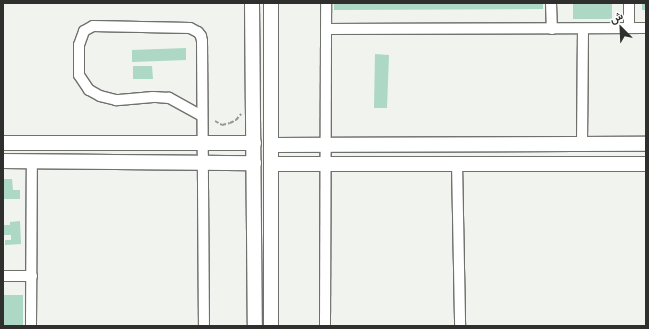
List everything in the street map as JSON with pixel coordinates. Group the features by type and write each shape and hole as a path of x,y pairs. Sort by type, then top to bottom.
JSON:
{"street":[{"path":"252,3 255,326"},
{"path":"271,3 271,326"},
{"path":"325,326 326,3"},
{"path":"551,3 552,29"},
{"path":"629,3 629,28"},
{"path":"202,116 170,98 153,97 116,100 100,96 89,90 81,80 78,70 79,45 84,31 93,26 185,27 194,29 198,32 202,41 204,326"},
{"path":"326,29 583,30 646,28"},
{"path":"582,144 583,30"},
{"path":"3,143 254,143"},
{"path":"271,145 646,144 645,164 272,164"},
{"path":"3,161 254,163"},
{"path":"31,326 32,161"},
{"path":"457,163 460,326"},
{"path":"3,276 32,276"}],"building":[{"path":"334,3 543,3 543,9 334,10"},
{"path":"573,3 612,3 612,19 573,19"},
{"path":"642,3 646,3 646,10 642,10"},
{"path":"186,48 186,60 132,62 132,50"},
{"path":"375,54 389,55 387,108 374,108"},
{"path":"133,66 152,66 153,79 133,79"},
{"path":"3,179 12,179 13,190 20,190 20,199 3,199"},
{"path":"20,221 21,244 5,245 5,240 11,240 11,235 3,235 3,225 10,225 10,222"},
{"path":"3,295 23,295 23,326 3,326"}]}
